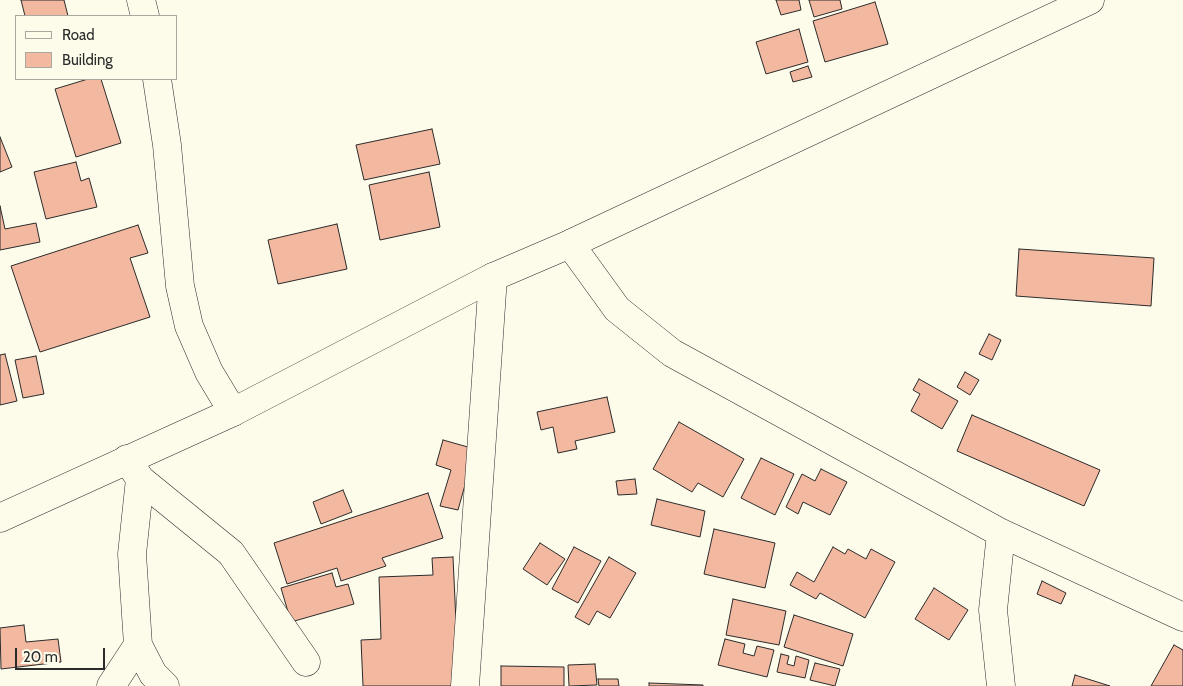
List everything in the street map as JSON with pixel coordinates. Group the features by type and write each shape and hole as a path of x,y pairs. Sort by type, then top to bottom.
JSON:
{"main road":[{"path":"141,0 144,15"},
{"path":"0,518 133,469 232,412 493,277 570,244 1090,0"},
{"path":"158,80 167,145 180,286 189,326 209,372 232,412"},
{"path":"570,244 617,309 672,353 1001,533 1183,617"},
{"path":"465,686 493,277"},
{"path":"133,469 132,554 138,645 153,674 165,686"},
{"path":"133,469 231,553 306,662"},
{"path":"1001,533 993,610 1001,686"},
{"path":"112,686 138,645"}],"building":[{"path":"21,0 64,0 68,15 25,15"},
{"path":"776,0 799,0 801,10 781,15"},
{"path":"809,0 840,0 842,9 814,17"},
{"path":"875,2 888,44 825,62 813,21"},
{"path":"799,29 808,62 766,74 756,42"},
{"path":"808,66 812,77 793,82 790,72"},
{"path":"85,80 101,80 121,143 76,157 55,89"},
{"path":"432,129 440,164 364,180 356,145"},
{"path":"0,137 12,167 0,172"},
{"path":"76,162 81,181 89,178 97,207 46,219 34,172"},
{"path":"429,172 440,227 380,240 369,185"},
{"path":"0,206 5,229 36,223 40,242 0,250"},
{"path":"337,224 347,269 278,284 268,240"},
{"path":"138,225 148,253 130,258 150,317 40,352 11,266"},
{"path":"1019,249 1154,258 1151,306 1016,296"},
{"path":"989,334 1001,340 992,360 979,354"},
{"path":"5,354 17,401 0,405 0,355"},
{"path":"36,356 44,394 23,398 15,360"},
{"path":"965,372 979,380 970,395 957,387"},
{"path":"919,379 958,401 942,429 911,411 920,394 913,390"},
{"path":"607,397 615,432 575,441 577,449 558,453 553,427 541,430 537,412"},
{"path":"972,415 1100,470 1084,506 957,451"},
{"path":"679,422 744,459 723,497 698,483 692,492 653,469"},
{"path":"443,440 475,449 458,510 440,506 451,470 436,465"},
{"path":"761,458 794,474 775,515 741,498"},
{"path":"821,469 847,482 830,515 803,502 798,514 786,507 802,474 815,481"},
{"path":"635,479 637,494 618,495 616,481"},
{"path":"343,490 352,512 321,524 313,502"},
{"path":"428,493 443,538 382,558 386,566 341,581 337,568 287,584 274,543"},
{"path":"657,499 705,511 700,537 651,525"},
{"path":"714,529 775,543 765,588 704,574"},
{"path":"540,543 565,559 547,585 523,569"},
{"path":"574,547 601,561 578,603 552,589"},
{"path":"833,547 845,554 848,549 866,559 871,549 895,562 865,618 820,593 816,599 790,585 797,572 814,582"},
{"path":"453,557 459,686 363,686 361,640 381,639 379,577 433,575 432,558"},
{"path":"609,557 636,573 610,618 597,611 589,625 575,617"},
{"path":"332,573 336,587 348,584 354,604 291,622 281,588"},
{"path":"1042,581 1066,593 1061,604 1037,594"},
{"path":"934,588 968,610 949,640 915,619"},
{"path":"733,599 786,611 779,645 726,635"},
{"path":"794,615 853,634 843,666 784,647"},
{"path":"24,625 26,642 58,639 61,662 1,669 0,628"},
{"path":"725,639 745,644 743,653 754,656 757,646 774,650 767,677 718,665"},
{"path":"1174,645 1183,650 1183,686 1151,686"},
{"path":"781,654 789,656 787,664 794,666 796,656 809,660 805,678 777,672"},
{"path":"815,663 840,669 835,686 810,680"},
{"path":"595,664 597,685 569,686 568,665"},
{"path":"501,666 564,667 564,686 501,686"},
{"path":"1075,675 1110,686 1072,686"},
{"path":"598,679 618,679 619,686 599,686"},
{"path":"649,683 703,685 703,686 649,686"}]}
